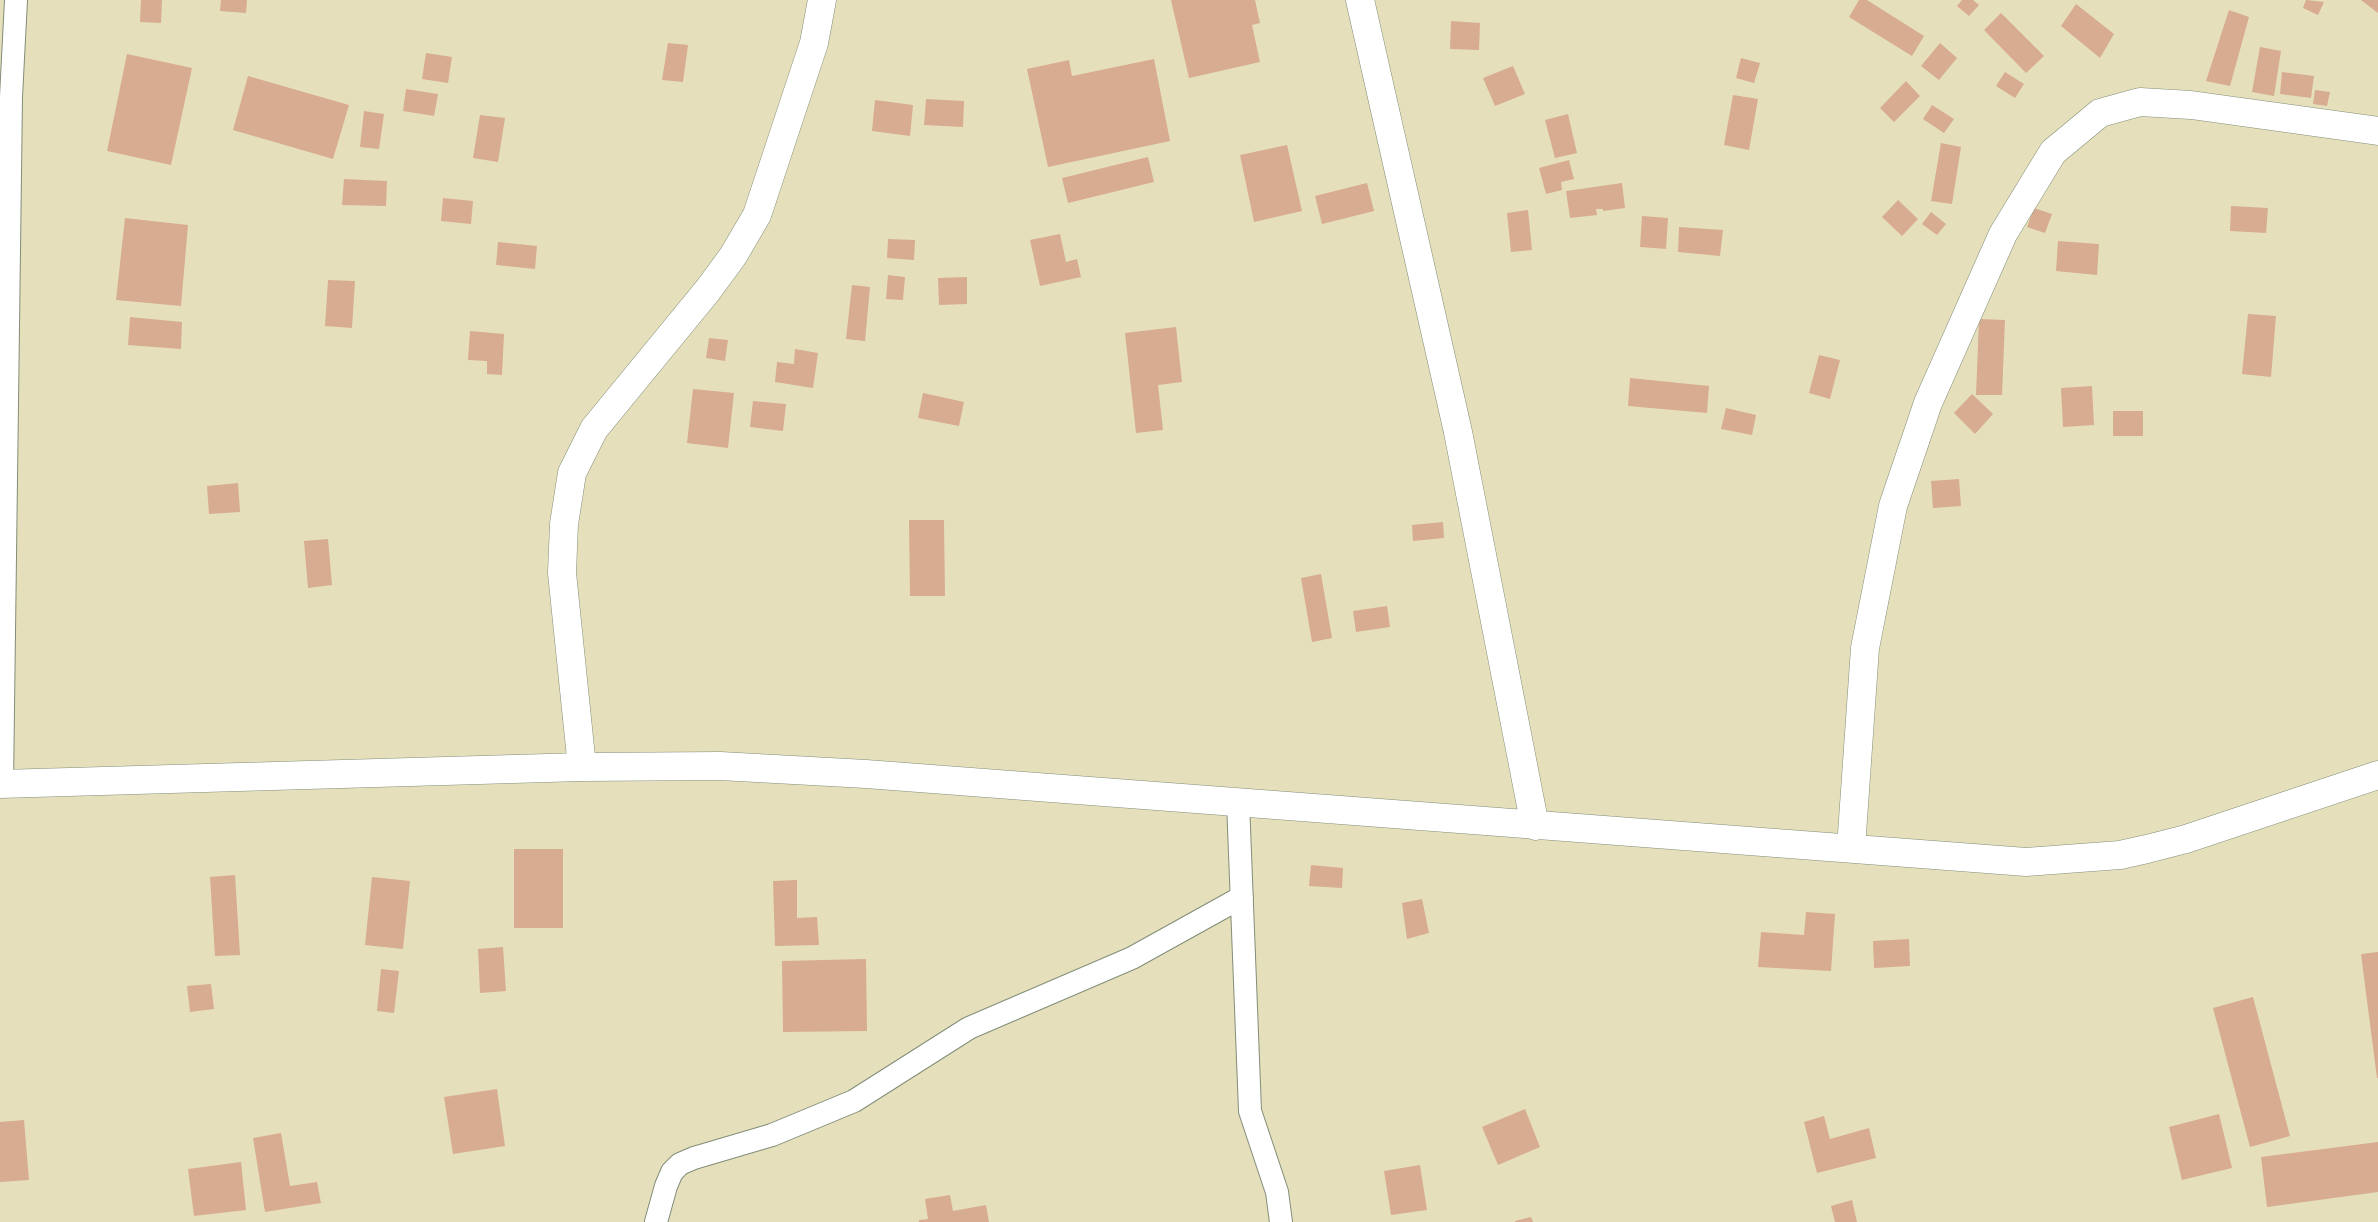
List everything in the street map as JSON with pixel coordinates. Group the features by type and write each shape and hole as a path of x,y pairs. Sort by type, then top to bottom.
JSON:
{"street":[{"path":"582,767 562,573 564,524 572,473 594,429 708,290 733,256 757,215 814,43 822,0"},
{"path":"1360,0 1458,432 1535,826"},
{"path":"1851,848 1865,648 1893,506 1928,403 1995,251 2003,234 2052,152 2100,113 2140,102 2191,105 2378,131"},
{"path":"1,784 582,767 720,766 1238,802 2026,862 2120,855 2186,840 2378,774"}],"lane":[{"path":"1,784 12,97 16,0"},
{"path":"1238,802 1250,1111 1277,1192 1280,1222"},
{"path":"656,1222 666,1186 672,1172 680,1164 694,1158 772,1135 854,1101 969,1028 1132,958 1242,897"}],"building":[{"path":"141,0 162,0 161,23 140,22"},
{"path":"221,0 247,0 246,13 220,11"},
{"path":"1171,0 1255,0 1260,23 1252,25 1260,62 1189,78"},
{"path":"1859,0 1867,0 1924,36 1912,56 1849,17"},
{"path":"1962,0 1973,0 1979,5 1969,16 1957,6"},
{"path":"2306,0 2324,2 2318,15 2303,8"},
{"path":"2361,0 2378,0 2378,13"},
{"path":"2076,4 2114,34 2100,58 2061,26"},
{"path":"2229,10 2249,17 2230,86 2206,81"},
{"path":"2001,13 2044,56 2026,73 1984,30"},
{"path":"1451,21 1480,23 1479,50 1450,49"},
{"path":"668,43 688,45 683,82 662,80"},
{"path":"1940,43 1957,58 1939,80 1921,66"},
{"path":"2260,47 2281,51 2274,96 2252,92"},
{"path":"426,53 452,57 448,83 422,79"},
{"path":"127,54 192,68 171,165 107,151"},
{"path":"1741,58 1760,63 1754,83 1736,78"},
{"path":"1154,59 1170,141 1048,167 1027,69 1069,60 1072,76"},
{"path":"1513,66 1525,94 1495,106 1483,78"},
{"path":"2005,72 2024,84 2015,98 1996,86"},
{"path":"2282,72 2314,76 2311,98 2280,94"},
{"path":"248,76 349,105 333,159 233,130"},
{"path":"1906,81 1920,96 1894,122 1880,108"},
{"path":"406,89 438,94 434,116 403,111"},
{"path":"2315,90 2330,92 2327,106 2313,104"},
{"path":"1733,95 1758,99 1749,150 1724,145"},
{"path":"926,99 964,101 963,127 924,125"},
{"path":"875,100 913,105 910,136 872,131"},
{"path":"1932,105 1954,119 1944,133 1923,119"},
{"path":"364,111 384,114 379,149 360,147"},
{"path":"1568,114 1577,153 1555,158 1545,120"},
{"path":"480,115 505,118 498,162 473,158"},
{"path":"1941,143 1961,147 1952,204 1931,201"},
{"path":"1287,145 1302,211 1254,222 1240,155"},
{"path":"1148,157 1154,182 1068,203 1062,178"},
{"path":"1569,160 1574,179 1561,182 1562,190 1546,194 1539,168"},
{"path":"344,179 387,181 386,206 342,205"},
{"path":"1367,183 1374,211 1322,224 1315,196"},
{"path":"1622,183 1625,208 1603,211 1603,209 1596,209 1597,215 1570,218 1566,191"},
{"path":"443,198 473,201 471,224 441,221"},
{"path":"1898,200 1918,219 1902,236 1882,217"},
{"path":"2231,206 2268,208 2266,233 2230,231"},
{"path":"2034,208 2052,214 2045,233 2027,227"},
{"path":"1528,210 1532,250 1511,252 1507,213"},
{"path":"1931,212 1946,224 1937,235 1922,224"},
{"path":"1642,216 1668,218 1666,249 1640,247"},
{"path":"125,218 188,225 181,306 116,300"},
{"path":"1679,227 1723,230 1720,256 1678,252"},
{"path":"1060,234 1066,262 1077,259 1081,277 1040,286 1030,240"},
{"path":"888,239 915,240 914,260 887,258"},
{"path":"2058,241 2099,244 2097,275 2056,271"},
{"path":"498,242 537,246 535,269 496,265"},
{"path":"888,275 905,277 903,300 886,299"},
{"path":"967,277 967,304 939,305 938,278"},
{"path":"328,280 355,281 352,328 325,326"},
{"path":"852,285 870,287 865,341 846,339"},
{"path":"2248,314 2276,316 2271,377 2242,374"},
{"path":"130,317 182,322 181,349 128,345"},
{"path":"1979,319 2005,320 2002,395 1976,395"},
{"path":"1176,327 1182,382 1158,385 1163,430 1136,433 1125,333"},
{"path":"470,331 504,334 502,375 487,374 487,361 468,360"},
{"path":"709,338 728,340 725,361 706,358"},
{"path":"795,349 818,353 813,388 775,382 777,362 794,364"},
{"path":"1819,355 1840,360 1830,399 1809,393"},
{"path":"1630,378 1709,386 1707,413 1628,406"},
{"path":"2092,386 2094,425 2063,427 2061,388"},
{"path":"693,389 734,393 728,448 687,443"},
{"path":"923,393 964,402 959,426 918,418"},
{"path":"1972,394 1993,414 1975,434 1954,413"},
{"path":"753,401 786,404 783,431 750,427"},
{"path":"1726,408 1756,415 1752,435 1721,429"},
{"path":"2113,411 2143,411 2143,436 2113,436"},
{"path":"1959,479 1961,506 1933,508 1931,481"},
{"path":"238,483 240,512 209,514 207,486"},
{"path":"909,520 944,520 945,596 910,596"},
{"path":"1443,522 1444,538 1413,541 1412,525"},
{"path":"328,539 332,585 308,588 304,541"},
{"path":"1321,574 1332,638 1312,642 1301,578"},
{"path":"1387,606 1390,627 1356,632 1353,611"},
{"path":"514,849 563,849 563,928 514,928"},
{"path":"1311,865 1343,868 1342,888 1309,886"},
{"path":"235,875 240,955 215,956 210,877"},
{"path":"372,877 410,881 403,949 365,945"},
{"path":"797,880 797,918 817,917 819,945 775,946 773,881"},
{"path":"1422,899 1429,933 1407,939 1402,903"},
{"path":"1806,912 1835,914 1831,971 1758,967 1761,932 1804,935"},
{"path":"1909,939 1910,966 1874,968 1873,941"},
{"path":"503,947 506,991 480,993 478,949"},
{"path":"2378,952 2378,1078 2377,1078 2361,954"},
{"path":"866,959 867,1031 783,1032 782,961"},
{"path":"381,969 399,971 394,1013 377,1011"},
{"path":"211,984 214,1009 190,1012 187,986"},
{"path":"2253,997 2290,1136 2250,1147 2213,1008"},
{"path":"497,1089 505,1146 453,1154 444,1097"},
{"path":"1525,1109 1540,1147 1498,1165 1482,1127"},
{"path":"2219,1114 2232,1168 2182,1180 2169,1127"},
{"path":"1824,1116 1830,1139 1869,1128 1876,1158 1817,1173 1804,1122"},
{"path":"24,1120 29,1180 0,1182 0,1122"},
{"path":"281,1133 290,1186 317,1182 321,1203 265,1212 253,1138"},
{"path":"2378,1142 2378,1192 2267,1207 2261,1157"},
{"path":"241,1162 246,1210 194,1216 188,1169"},
{"path":"1420,1165 1427,1210 1391,1215 1384,1171"},
{"path":"950,1195 953,1211 986,1205 989,1222 919,1222 919,1220 928,1219 925,1199"},
{"path":"1852,1200 1857,1222 1835,1222 1831,1206"},
{"path":"1531,1217 1533,1222 1515,1222 1515,1221"}]}
